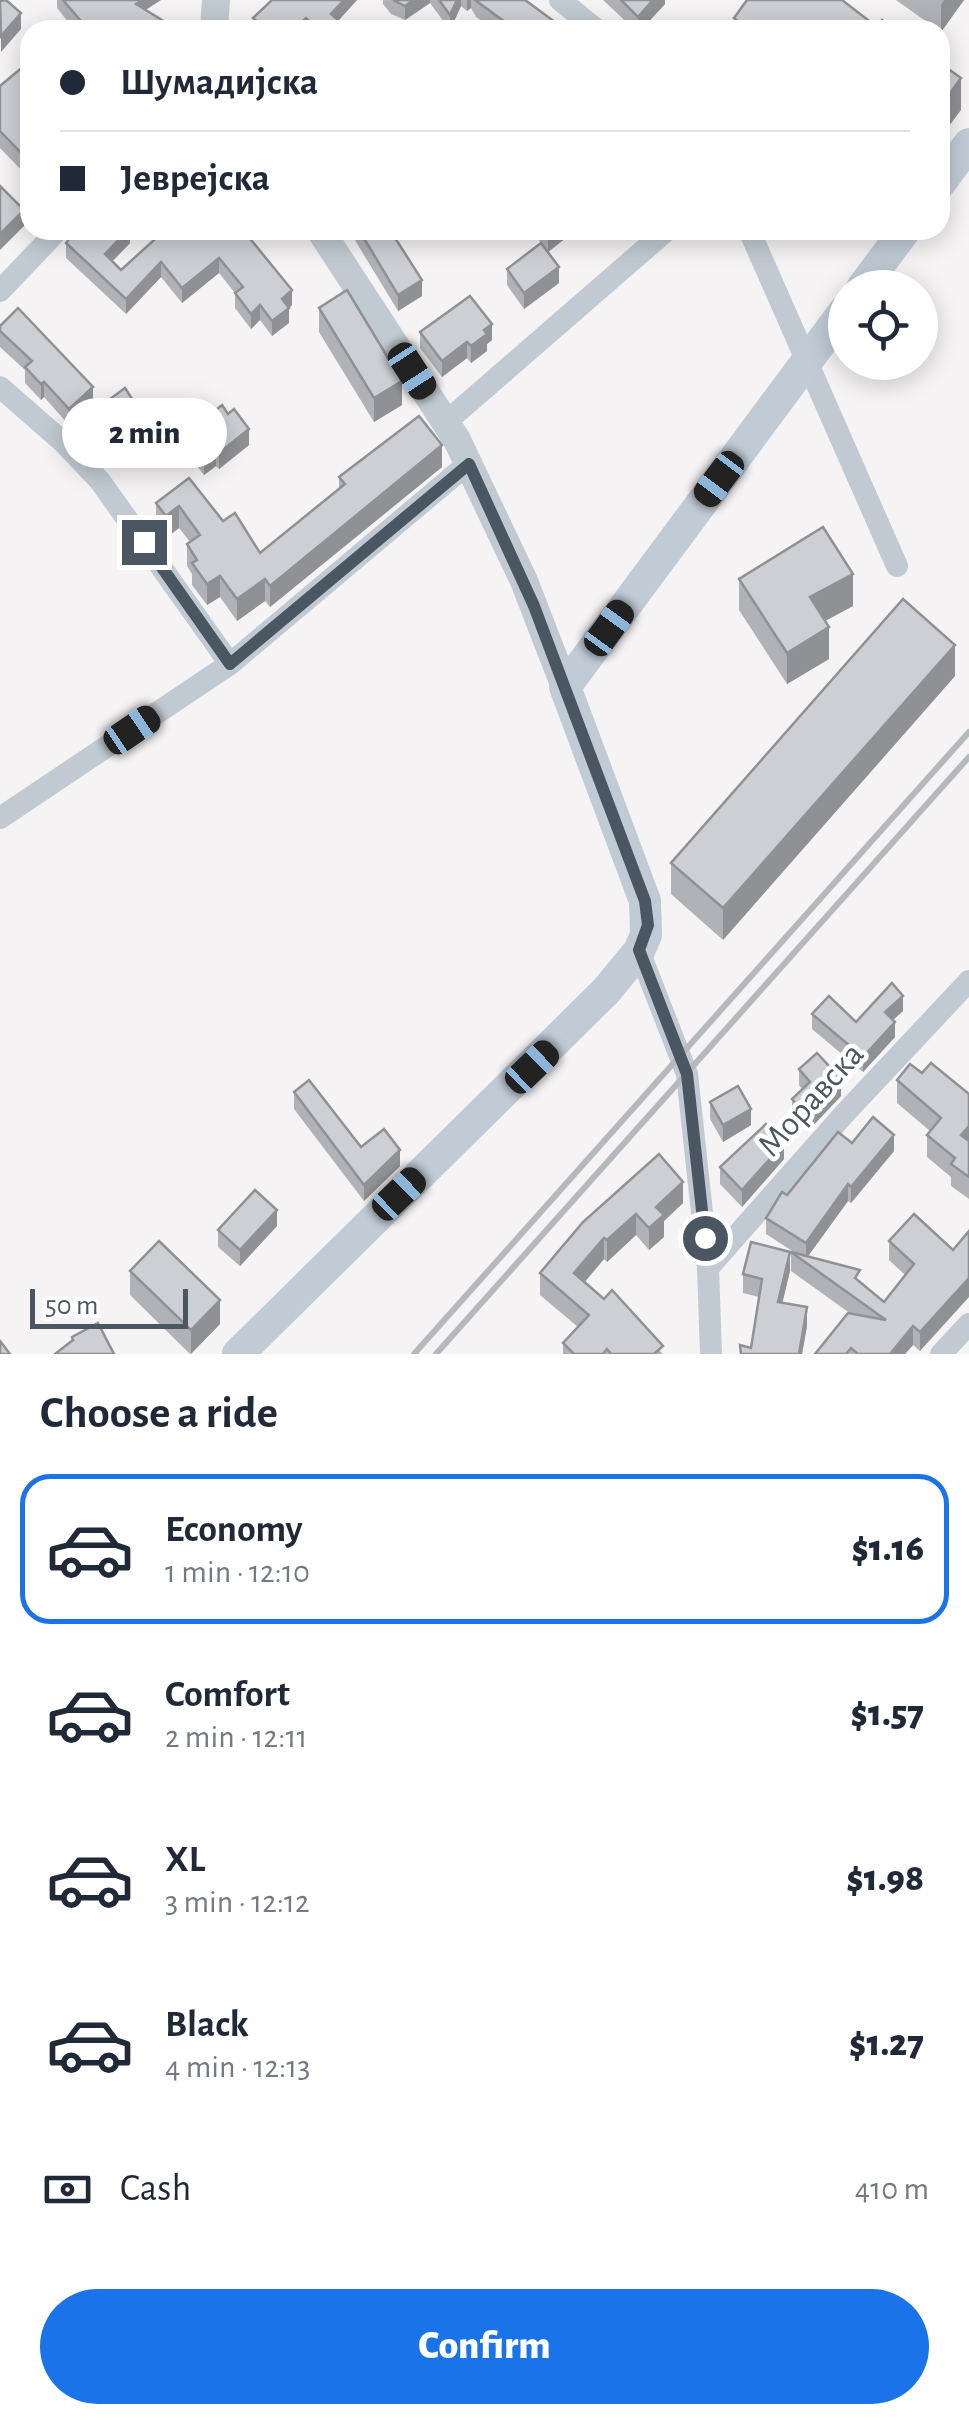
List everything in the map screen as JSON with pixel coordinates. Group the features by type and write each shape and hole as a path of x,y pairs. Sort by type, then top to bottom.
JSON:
{"main road":[{"path":"950,170 969,144"},
{"path":"875,270 898,240"},
{"path":"238,1354 558,1041 639,950 648,925 645,901 565,687 828,333"}],"street":[{"path":"560,0 584,20"},
{"path":"0,292 49,240"},
{"path":"327,240 446,422 469,464 524,581 565,687"},
{"path":"446,422 655,240"},
{"path":"754,240 897,566"},
{"path":"0,387 63,442 100,481 230,664"},
{"path":"0,818 230,664 469,464"},
{"path":"639,950 687,1074 708,1268 705,1349"},
{"name":"Моравска","path":"708,1268 846,1112 969,982"},
{"path":"941,1354 969,1324"}],"building":[{"path":"6,0 21,13 1,36 0,1"},
{"path":"63,0 142,0 136,4 162,20 80,20"},
{"path":"272,0 344,0 331,14 338,20 253,18"},
{"path":"439,0 457,0 450,15"},
{"path":"475,0 525,0 552,20 502,20"},
{"path":"621,0 653,0 638,17"},
{"path":"747,0 842,0 868,20 736,20 734,18"},
{"path":"20,69 20,152 0,131 0,86"},
{"path":"950,70 961,78 950,93"},
{"path":"0,186 20,206 20,214 0,234"},
{"path":"118,240 105,254 121,270 154,240 251,240 292,290 282,299 289,308 272,321 260,305 251,314 235,293 243,287 219,258 182,288 161,262 126,299 66,243"},
{"path":"365,240 396,240 422,280 398,295"},
{"path":"541,243 559,267 524,293 507,269"},
{"path":"347,290 402,381 374,398 319,308"},
{"path":"470,296 492,324 484,330 487,334 471,346 467,342 442,361 420,332"},
{"path":"18,308 93,387 69,409 25,367 32,361 0,331 0,326"},
{"path":"125,388 158,426 128,449 110,426 122,416 110,399"},
{"path":"222,405 228,414 234,409 249,429 219,453 216,449 204,459 185,435"},
{"path":"419,416 442,445 270,586 265,579 237,599 220,576 207,584 192,563 197,560 187,544 200,535 179,506 166,516 156,503 189,478 223,521 235,513 260,553 345,484 339,477"},
{"path":"823,527 853,574 810,597 829,627 787,653 739,579"},
{"path":"903,599 955,645 723,908 671,863"},
{"path":"892,983 903,996 885,1012 895,1022 863,1057 812,1014 829,996 856,1022"},
{"path":"817,1053 841,1079 807,1116 792,1099 810,1082 799,1069"},
{"path":"931,1063 969,1094 969,1126 961,1135 969,1141 969,1177 951,1164 955,1158 927,1135 941,1118 897,1080 910,1064 922,1073"},
{"path":"309,1080 361,1147 384,1129 400,1150 364,1185 294,1092"},
{"path":"738,1086 751,1109 723,1125 710,1102"},
{"path":"873,1117 894,1135 851,1187 848,1184 806,1243 766,1218 782,1192 787,1195 838,1132 852,1143"},
{"path":"766,1124 784,1143 742,1190 720,1167"},
{"path":"659,1154 683,1182 656,1207 664,1215 649,1228 636,1214 607,1240 604,1238 574,1273 604,1299 612,1290 663,1346 654,1354 611,1354 607,1349 603,1354 574,1354 563,1343 589,1315 540,1273 583,1222"},
{"path":"255,1190 277,1210 240,1250 218,1230"},
{"path":"914,1214 953,1250 969,1231 969,1278 920,1332 913,1326 890,1354 858,1354 851,1348 846,1354 815,1354 848,1313 886,1320 791,1252 860,1270 855,1278 884,1302 914,1264 889,1241"},
{"path":"159,1241 220,1300 191,1330 130,1271"},
{"path":"751,1242 790,1252 778,1302 807,1307 799,1354 741,1354 740,1345 751,1348 762,1279 743,1274"},
{"path":"98,1323 114,1354 55,1354 72,1337"},
{"path":"0,1341 10,1354 0,1354"}],"railway":[{"path":"414,1354 969,732"},
{"path":"436,1354 969,757"}],"route":[{"path":"144,542 230,664 469,464 534,606 645,901 648,925 639,950 687,1074 705,1238"}]}
